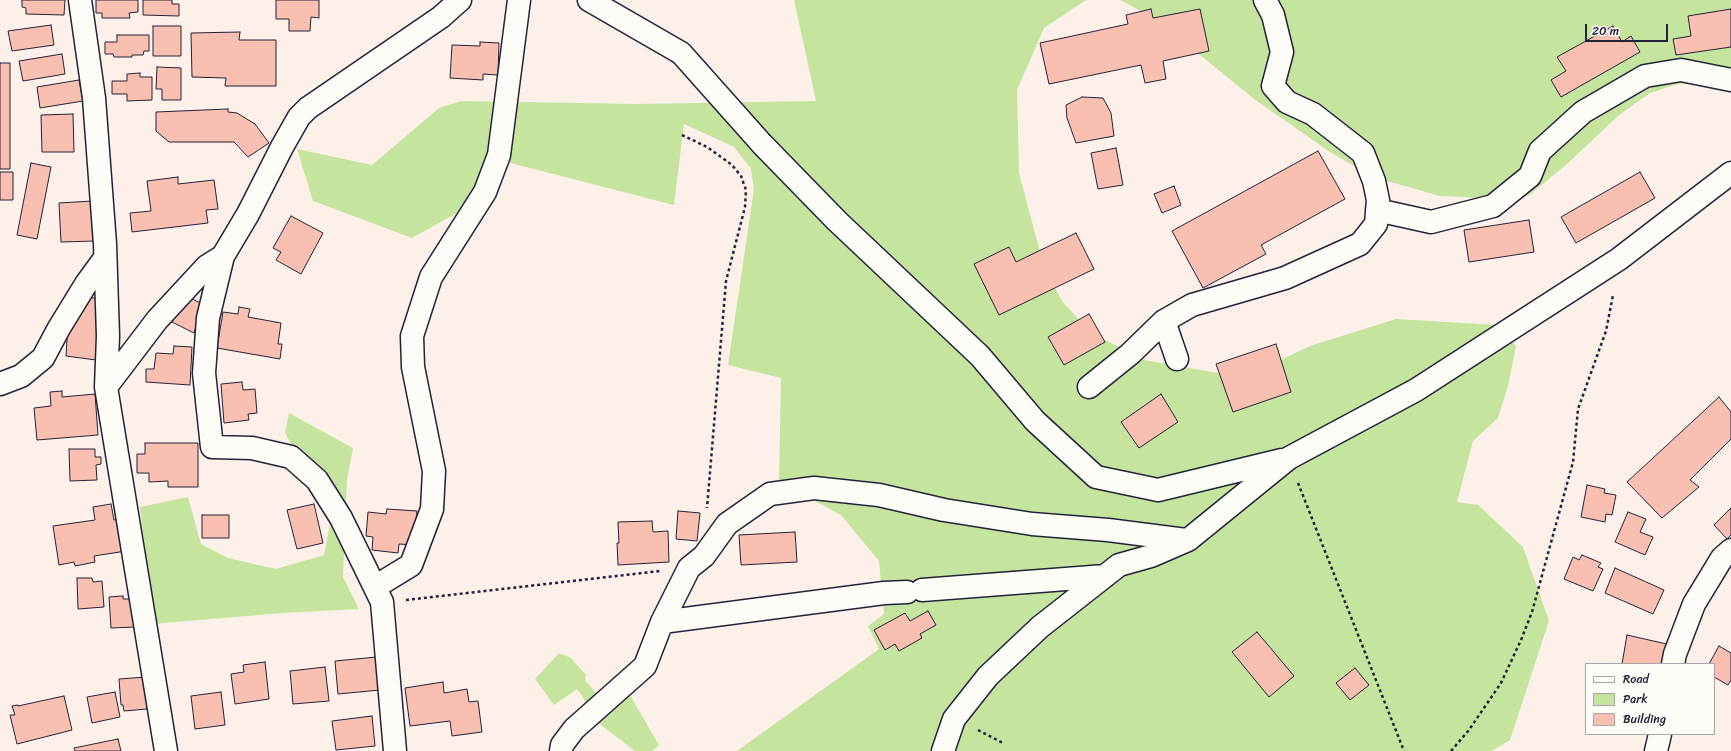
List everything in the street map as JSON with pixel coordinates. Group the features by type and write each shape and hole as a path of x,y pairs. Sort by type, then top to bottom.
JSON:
{"street":[{"path":"80,0 94,98 105,258 108,336 106,387 166,751"},
{"path":"395,751 382,602 341,518 317,480 291,457 252,448 212,447 204,373 208,318 223,256 248,214 282,146 299,117 308,108 442,17 460,0"},
{"path":"375,587 411,565 432,509 434,471 413,367 412,336 431,277 485,192 499,156 519,0"},
{"path":"589,0 681,54 762,144 837,221 980,356 1035,421 1096,476 1158,490 1288,458"},
{"path":"1089,387 1130,354 1164,321 1192,305 1285,278 1360,244 1376,224 1378,200 1374,181 1362,153 1313,114 1287,102 1272,86 1282,52 1273,15 1265,0"},
{"path":"1377,210 1431,222 1493,206 1530,176 1540,151 1584,112 1645,76 1681,70 1731,80"},
{"path":"944,751 954,719 988,676 1040,627 1119,565 1151,556 1188,540 1288,458 1416,390 1619,259 1731,173"},
{"path":"106,387 157,320 207,266 223,256"},
{"path":"0,384 21,376 43,358 79,296 105,258"},
{"path":"1164,321 1177,360"},
{"path":"561,751 562,745 574,730 646,666 662,622 689,568 704,556 727,524 770,494 814,488 879,495 944,510 1032,524 1188,540"},
{"path":"1673,663 1675,654 1694,604 1722,558 1731,550"},
{"path":"662,622 884,593 1105,576"},
{"path":"1656,751 1660,735"}],"path":[{"path":"682,135 707,147 732,166 741,176 746,190 745,207 726,281 707,510"},
{"path":"1451,751 1469,730 1501,682 1521,640 1532,612 1574,462 1578,409 1606,331 1619,259"},
{"path":"1288,458 1404,751"},
{"path":"403,600 689,568"}],"green space":[{"path":"794,0 1086,0 1044,28 1017,90 1019,173 1044,267 1062,301 1090,332 1144,360 1218,373 1251,374 1310,346 1396,319 1497,325 1516,346 1508,386 1498,418 1473,441 1457,502 1478,505 1523,547 1549,621 1510,740 1492,751 737,751 879,649 868,626 884,614 879,561 841,515 779,482 781,378 728,365 754,189 751,169 734,147 684,124 674,205 491,158 466,208 412,238 313,201 297,149 372,165 439,108 461,101 638,104 816,101"},
{"path":"1120,0 1731,0 1731,89 1712,81 1678,84 1650,93 1619,115 1567,164 1528,196 1508,199 1440,196 1373,177 1330,152 1254,99 1156,19"},
{"path":"289,413 353,448 347,480 343,577 359,609 283,613 152,624 140,507 188,497 201,544 228,558 276,569 324,555 330,524 285,432"},
{"path":"559,653 571,658 586,675 585,680 599,697 589,706 577,689 554,705 535,679"},
{"path":"627,690 659,745 652,751 635,751 593,719"}],"building":[{"path":"22,0 65,0 64,15 26,14 26,8 22,7"},
{"path":"96,0 138,0 138,12 129,13 130,18 102,18 102,13 96,13"},
{"path":"143,0 172,0 172,4 179,4 179,16 143,15"},
{"path":"276,0 319,0 319,18 311,17 310,31 289,31 289,19 276,19"},
{"path":"1151,9 1153,18 1200,9 1209,51 1163,61 1166,79 1145,83 1141,65 1049,84 1040,43 1128,24 1126,15"},
{"path":"1731,9 1731,47 1676,55 1673,39 1691,36 1688,16"},
{"path":"51,25 54,45 12,51 8,31"},
{"path":"153,26 181,26 181,56 153,56"},
{"path":"1613,26 1622,42 1631,36 1640,52 1561,97 1551,80 1566,71 1557,57"},
{"path":"240,32 239,40 276,40 276,86 225,86 226,78 192,77 191,33"},
{"path":"117,35 149,35 149,51 144,51 143,55 132,55 132,57 114,57 113,54 105,54 105,42 117,42"},
{"path":"480,42 499,43 498,75 483,74 483,80 450,78 452,45 480,46"},
{"path":"62,54 65,74 23,81 19,61"},
{"path":"0,63 10,63 10,169 0,169"},
{"path":"157,67 181,68 181,100 162,100 162,89 156,89"},
{"path":"140,73 140,77 152,77 152,100 127,101 127,94 112,94 112,81 127,81 127,74"},
{"path":"79,80 83,101 40,108 37,87"},
{"path":"1082,97 1103,98 1111,113 1114,136 1076,143 1067,118 1066,105"},
{"path":"228,109 228,112 237,113 255,124 269,143 248,157 234,142 169,142 156,131 156,112"},
{"path":"73,114 74,152 42,152 41,115"},
{"path":"1116,148 1123,185 1098,189 1091,153"},
{"path":"1318,151 1345,199 1261,245 1266,254 1203,288 1172,231"},
{"path":"31,163 51,167 37,239 17,235"},
{"path":"0,172 13,172 13,200 0,200"},
{"path":"1640,172 1655,198 1576,243 1561,217"},
{"path":"178,177 178,184 214,180 218,209 206,210 208,223 132,232 130,213 151,211 147,181"},
{"path":"1174,186 1181,205 1162,213 1154,194"},
{"path":"93,201 95,241 61,242 59,203"},
{"path":"291,216 323,233 301,274 276,260 281,252 273,248"},
{"path":"1529,220 1534,252 1469,262 1464,230"},
{"path":"1076,233 1094,269 999,315 974,264 1009,247 1016,262"},
{"path":"187,296 202,304 194,333 172,322"},
{"path":"84,297 104,299 96,360 66,356 68,323"},
{"path":"239,307 250,309 248,317 281,323 278,344 282,344 280,359 217,348 223,312 238,314"},
{"path":"1089,314 1105,342 1064,365 1048,337"},
{"path":"1276,344 1291,392 1233,412 1216,364"},
{"path":"174,346 192,347 190,385 146,382 146,369 154,369 156,353 173,354"},
{"path":"242,382 243,390 255,389 257,413 248,414 249,420 224,423 221,384"},
{"path":"62,391 62,397 95,394 98,435 37,440 34,408 51,406 50,392"},
{"path":"1161,394 1178,422 1139,448 1121,422"},
{"path":"1719,397 1731,412 1731,439 1690,480 1699,487 1662,518 1627,482"},
{"path":"145,443 198,443 198,487 168,487 168,481 149,482 149,473 137,473 137,454 145,454"},
{"path":"69,449 95,449 95,457 101,457 101,464 96,465 97,480 70,481"},
{"path":"1587,485 1605,489 1604,493 1616,495 1612,515 1606,514 1605,522 1581,517"},
{"path":"111,504 114,520 121,519 126,551 94,556 95,562 75,566 74,562 59,565 53,526 95,520 93,507"},
{"path":"314,504 323,543 297,549 287,510"},
{"path":"1731,508 1731,535 1727,539 1714,525"},
{"path":"387,509 417,511 414,545 399,544 398,553 372,550 373,537 366,536 368,512 386,514"},
{"path":"678,511 700,513 697,541 676,539"},
{"path":"1628,512 1646,519 1640,532 1653,537 1645,555 1615,542"},
{"path":"202,515 229,515 229,538 202,538"},
{"path":"652,521 653,532 668,531 669,562 618,565 618,522"},
{"path":"795,532 797,562 741,565 739,535"},
{"path":"1582,555 1601,563 1598,567 1603,569 1593,591 1564,579 1573,557 1579,560"},
{"path":"1615,568 1664,590 1653,614 1605,593"},
{"path":"77,578 92,578 93,582 102,581 104,607 78,609"},
{"path":"123,596 123,599 134,599 135,627 111,628 109,597"},
{"path":"928,611 936,625 920,634 922,638 899,651 895,644 885,650 874,630 905,613 910,621"},
{"path":"1257,632 1294,676 1269,697 1232,652"},
{"path":"1627,635 1671,645 1666,663 1622,663"},
{"path":"1719,646 1731,653 1731,680 1728,685 1715,678 1715,663 1710,663"},
{"path":"377,657 380,690 338,694 335,661"},
{"path":"265,662 269,699 235,704 231,674 244,672 243,665"},
{"path":"325,667 329,701 293,704 290,671"},
{"path":"1355,668 1369,685 1350,700 1336,683"},
{"path":"146,677 147,709 124,711 123,705 121,705 119,679"},
{"path":"443,682 444,693 467,689 469,702 478,701 482,732 452,736 450,721 410,726 405,688"},
{"path":"115,692 120,717 92,723 87,697"},
{"path":"221,692 225,725 195,729 191,696"},
{"path":"64,696 72,730 17,744 10,715 15,715 12,706"},
{"path":"372,716 375,746 336,750 332,721"},
{"path":"118,739 121,751 75,751 74,748"}]}
